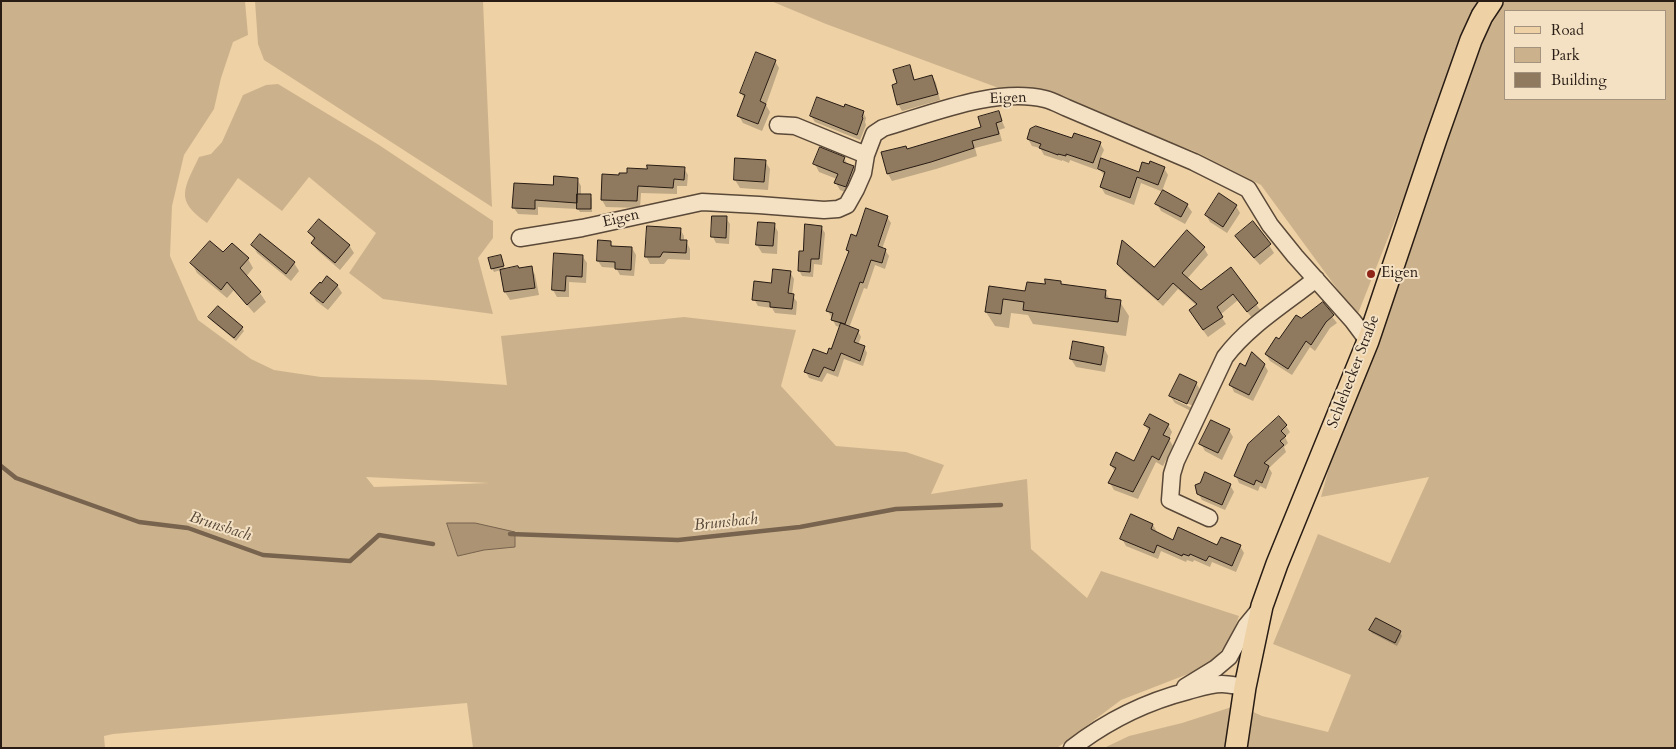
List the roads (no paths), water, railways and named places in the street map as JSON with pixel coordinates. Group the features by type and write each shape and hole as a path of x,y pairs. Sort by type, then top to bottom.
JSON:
{"main road":[{"name":"Schlehecker Straße","path":"1236,748 1244,687 1262,606 1280,556 1368,341 1461,66 1482,16 1492,1"}],"street":[{"name":"Eigen","path":"520,238 582,228 702,202 759,204 824,210 838,209 847,205 856,189 863,173 866,155 874,134 883,128 986,99 1015,97 1046,100 1185,158 1248,189 1270,225 1368,341"},
{"path":"778,125 795,126 866,155"},
{"path":"1209,518 1170,500 1172,474 1176,461 1225,357 1233,346 1316,279"},
{"path":"1172,695 1216,668 1229,657 1246,626 1262,606"},
{"path":"1072,748 1105,724 1141,706 1172,695 1221,684 1244,687"}],"waterway":[{"name":"Brunsbach","path":"1,466 16,478 139,522 188,528 263,555 350,561 379,535 433,544"},
{"name":"Brunsbach","path":"510,534 678,540 800,527 896,509 1001,505"}],"place":[{"name":"Eigen","path":"1371,274"}]}
